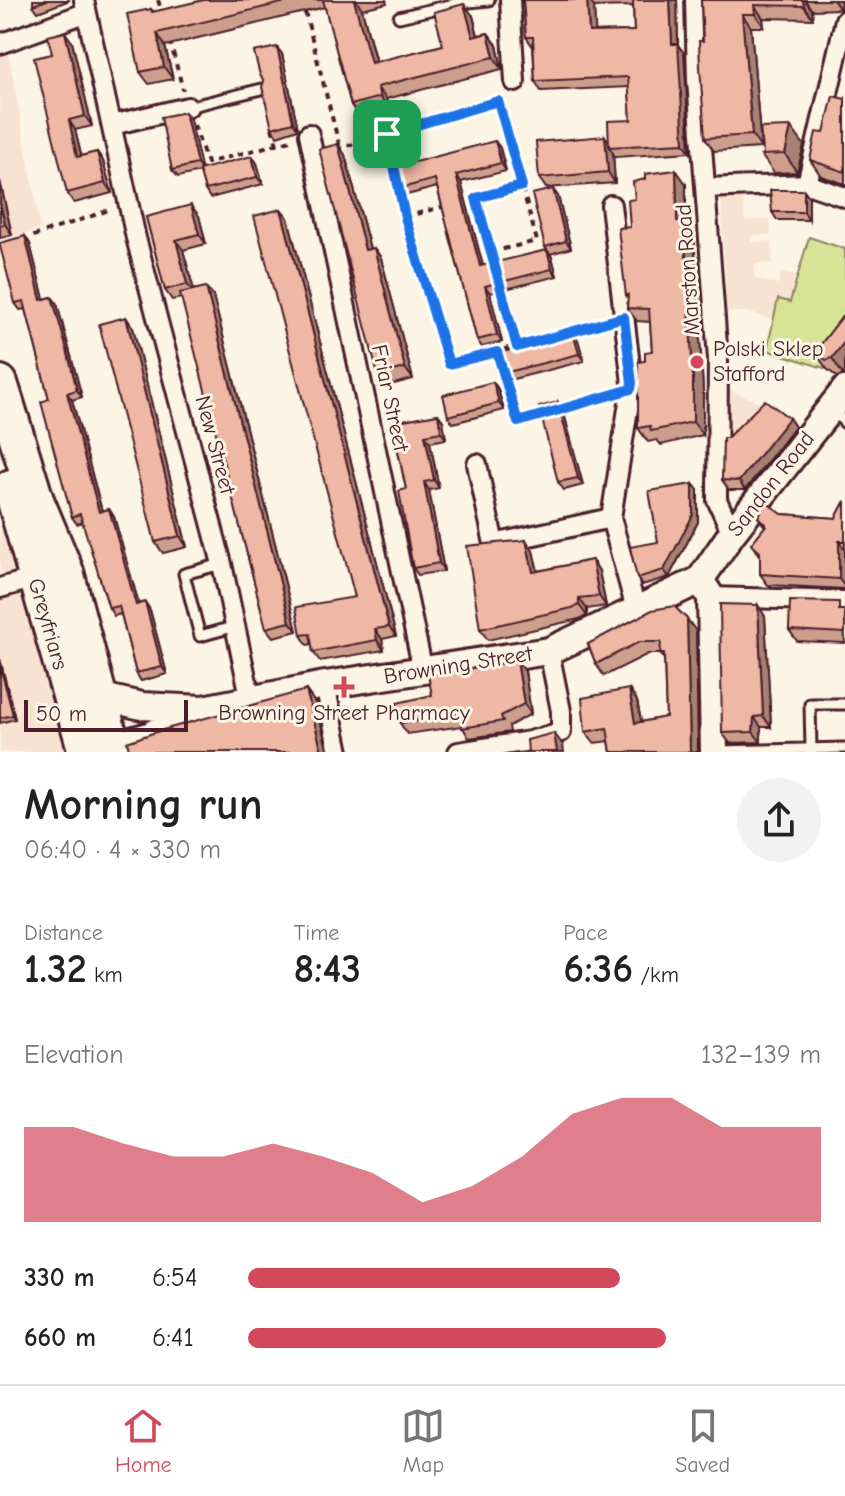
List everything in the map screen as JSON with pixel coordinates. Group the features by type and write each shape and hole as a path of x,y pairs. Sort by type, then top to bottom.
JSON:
{"highway":[{"name":"Greyfriars","path":"0,383 36,500 66,572 98,685 101,750"},
{"name":"Greyfriars","path":"0,450 35,578 101,750"}],"street":[{"path":"510,0 515,82"},
{"name":"Marston Road","path":"695,0 697,80 718,359 717,500 732,533"},
{"path":"0,44 84,6"},
{"name":"New Street","path":"84,6 136,238 222,564 251,701"},
{"path":"807,184 845,20"},
{"path":"112,125 188,107"},
{"name":"Friar Street","path":"309,134 423,671"},
{"path":"706,188 807,184 845,197"},
{"path":"611,205 631,389 611,518 636,609"},
{"name":"Sandon Road","path":"706,588 732,533 840,407"},
{"path":"477,464 494,544 611,518"},
{"path":"0,588 35,578"},
{"path":"714,752 706,588 845,601"},
{"name":"Browning Street","path":"98,685 142,706 203,709 325,685 549,651 636,609 706,588"},
{"path":"458,752 525,746 561,732 561,711 549,651"},
{"path":"325,685 339,752"},
{"name":"Browning Street","path":"101,750 149,736 203,709"}],"lane":[{"path":"399,17 489,0"},
{"path":"188,107 262,89"},
{"path":"222,564 184,574 200,636 236,626"},
{"path":"811,749 810,704 845,704"},
{"path":"714,752 845,748"}],"path":[{"path":"158,0 162,15"},
{"path":"302,0 340,148"},
{"path":"167,30 207,163 309,134 340,148 498,101 507,85 515,82"},
{"path":"262,89 277,145"},
{"path":"491,252 537,241 498,101"},
{"path":"387,134 405,217 449,364 624,317"},
{"path":"405,217 522,186"},
{"path":"476,198 517,347"},
{"path":"13,242 129,203"},
{"path":"497,352 518,422 631,389"}],"shaded area":[{"path":"0,46 9,56 41,229 0,240"},
{"path":"743,194 745,221 770,219 771,235 751,235 751,242 772,241 773,263 755,264 755,278 778,285 781,272 798,276 790,302 778,299 775,320 747,312 727,312 721,196"},
{"path":"727,389 774,408 753,429 782,452 750,490 734,492 724,484"},
{"path":"0,500 27,609 69,752 0,752"}],"green space":[{"path":"809,237 845,249 845,310 827,369 767,350 778,299 790,302"}],"building":[{"path":"204,0 294,0 157,33 164,67 140,72 127,14 151,9 152,12"},
{"path":"323,0 354,0 371,63 443,45 434,12 464,4 473,37 488,33 494,57 377,87 380,97 351,105"},
{"path":"523,0 587,0 589,32 634,31 633,0 670,0 672,44 678,44 684,143 609,147 608,121 631,120 628,77 535,81 533,37 526,37"},
{"path":"701,0 803,0 804,6 754,5 755,14 742,14 752,135 705,138 699,41 703,41"},
{"path":"65,32 85,116 69,120 77,157 97,152 105,183 67,193 34,58 52,54 48,36"},
{"path":"277,47 293,122 272,128 262,87 264,81 254,52"},
{"path":"833,96 845,99 845,172 810,160 816,132 824,133"},
{"path":"185,112 197,164 172,170 161,117"},
{"path":"791,127 785,154 761,155 760,128"},
{"path":"605,136 608,172 539,178 536,142"},
{"path":"495,141 501,163 456,175 480,266 547,250 552,269 485,286 497,335 477,340 435,179 398,189 392,168"},
{"path":"338,144 365,250 374,248 405,368 378,375 319,149"},
{"path":"252,156 257,177 205,190 199,170"},
{"path":"676,170 677,221 684,221 693,422 651,431 650,426 638,428 638,362 645,361 645,352 652,351 649,309 627,308 628,295 618,228 630,227 628,200 635,199 633,182 645,179 645,174"},
{"path":"553,189 566,241 545,247 532,194"},
{"path":"770,190 804,190 804,212 772,212"},
{"path":"0,204 5,224 0,225"},
{"path":"191,205 199,234 176,240 187,284 165,290 146,217"},
{"path":"281,209 389,627 375,629 377,640 313,652 310,634 301,635 296,607 355,597 254,216"},
{"path":"25,236 41,300 52,297 67,350 77,390 67,393 99,512 109,509 136,605 145,602 162,667 136,673 119,606 109,608 80,514 72,517 41,402 49,399 24,301 15,303 0,246 0,243"},
{"path":"206,287 290,622 266,628 180,293"},
{"path":"845,313 845,341 832,358 826,360 815,352"},
{"path":"126,317 180,536 155,542 99,324"},
{"path":"573,333 579,354 508,372 503,352"},
{"path":"493,382 499,403 448,416 443,395"},
{"path":"765,400 789,418 739,481 722,480 723,438 727,438"},
{"path":"558,402 578,478 558,482 539,407"},
{"path":"438,414 441,432 425,435 434,480 424,482 439,563 413,568 399,491 406,489 392,422"},
{"path":"693,484 693,515 664,570 637,578 630,547 658,542 649,491"},
{"path":"845,501 845,541 839,541 839,579 760,574 760,552 751,544 766,525 758,517 766,502 782,514 836,518"},
{"path":"526,540 533,572 592,560 599,596 579,598 579,605 572,608 480,629 467,546"},
{"path":"790,601 839,602 839,610 845,610 845,633 789,630"},
{"path":"720,604 758,605 763,716 754,717 753,732 722,733"},
{"path":"674,606 687,619 690,752 611,752 607,728 585,732 582,698 629,689 635,723 666,717 664,654 660,654 661,642 639,642 596,664 588,644 652,610"},
{"path":"517,661 524,704 501,716 503,721 462,728 460,714 400,723 397,703 432,695 428,675"},
{"path":"0,666 13,715 0,718"},
{"path":"306,690 322,752 130,752 127,742"},
{"path":"554,733 557,752 528,752 527,740"}],"place":[{"name":"Polski Sklep Stafford","path":"697,362"},
{"name":"Browning Street Pharmacy","path":"344,687"}],"route":[{"path":"498,101 522,186 476,198 517,347 624,317 631,389 518,422 497,352 449,364 405,217 387,134 498,101"}]}
